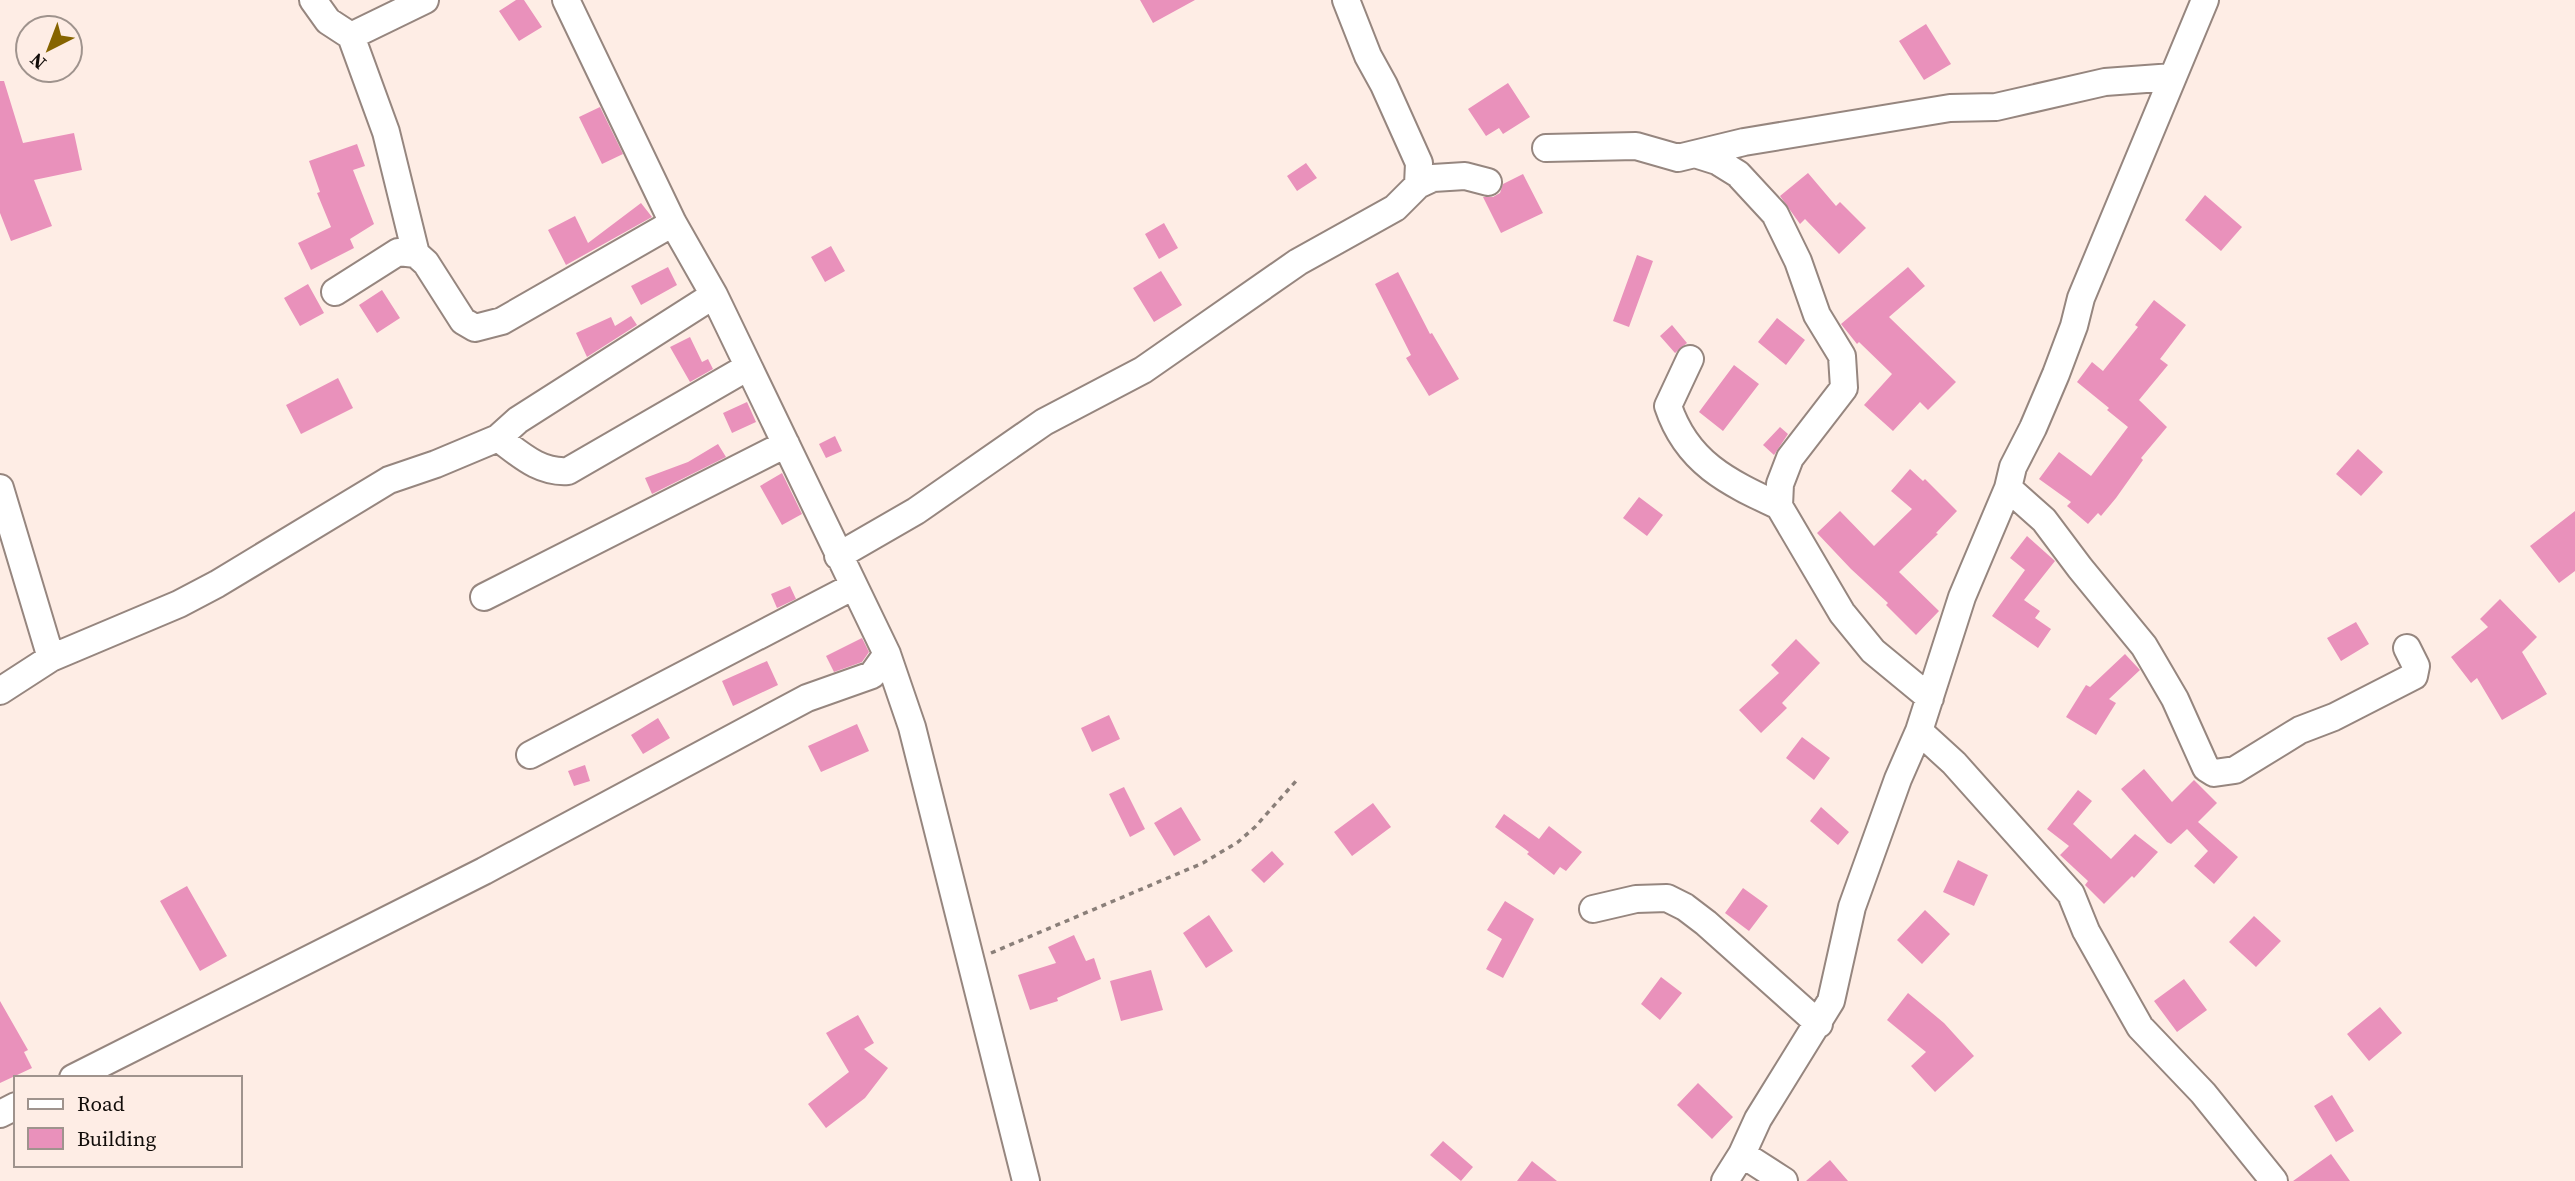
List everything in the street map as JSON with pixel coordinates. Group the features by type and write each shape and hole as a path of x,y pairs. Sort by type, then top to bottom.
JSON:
{"street":[{"path":"313,0 328,21 351,36 386,132 416,254 426,263 463,321 475,328 502,321 673,223"},
{"path":"351,36 425,0"},
{"path":"566,0 673,223 714,295 854,586 880,664 899,688 912,727 1026,1181"},
{"path":"1346,0 1368,56 1419,163 1418,185"},
{"path":"1725,1181 1742,1154 1758,1119 1831,1001 1852,907 1898,779 1919,732 1962,597 2008,488 2013,467 2056,374 2081,298 2205,0"},
{"path":"1546,148 1636,146 1678,158 1744,142 1950,108 1996,107 2105,82 2174,77"},
{"path":"1698,155 1717,161 1738,174 1775,215 1798,261 1817,315 1842,356 1844,388 1790,458 1780,484 1779,506 1842,613 1873,651 1930,698"},
{"path":"838,556 916,511 1044,422 1143,370 1298,262 1395,208 1418,185 1433,178 1465,176 1488,182"},
{"path":"335,292 398,252 416,254"},
{"path":"0,691 51,658 179,604 218,584 389,480 498,438 529,414 714,295"},
{"path":"1690,359 1668,406 1676,429 1696,454 1727,481 1779,506"},
{"path":"498,438 540,467 553,472 568,471 748,367"},
{"path":"484,597 786,444"},
{"path":"0,488 51,658"},
{"path":"2008,488 2044,520 2144,646 2175,699 2206,768 2214,773 2235,770 2300,730 2334,717 2414,676 2416,666 2407,648"},
{"path":"530,755 854,586"},
{"path":"77,1076 485,871 807,698 880,664"},
{"path":"1919,732 1954,763 2071,894 2093,943 2140,1027 2203,1093 2274,1181"},
{"path":"1593,909 1636,900 1667,898 1685,907 1819,1024"},
{"path":"1742,1154 1784,1181"}],"path":[{"path":"972,961 1203,863 1238,842 1296,782"}],"building":[{"path":"516,0 524,0 542,27 519,41 499,11"},
{"path":"1140,0 1195,0 1153,23"},
{"path":"1926,24 1951,64 1924,80 1899,41"},
{"path":"0,81 4,81 23,143 74,133 82,170 34,180 52,226 11,241 0,213"},
{"path":"1508,83 1530,117 1503,134 1499,128 1486,136 1468,109"},
{"path":"600,107 623,154 602,164 579,117"},
{"path":"357,144 365,166 353,170 374,224 350,239 354,248 311,270 298,243 331,227 317,193 320,192 309,161"},
{"path":"1306,163 1317,178 1297,191 1287,176"},
{"path":"1808,173 1836,206 1840,202 1866,228 1839,254 1805,219 1800,224 1780,196"},
{"path":"1523,174 1543,213 1501,233 1483,197 1493,197 1500,193 1503,184"},
{"path":"2205,195 2242,227 2221,251 2185,220"},
{"path":"641,203 652,217 566,265 548,230 575,216 588,243"},
{"path":"1164,223 1178,248 1159,259 1145,234"},
{"path":"831,246 845,271 825,282 811,257"},
{"path":"1637,255 1653,261 1629,327 1613,321"},
{"path":"668,267 677,285 641,305 631,286"},
{"path":"1908,267 1925,286 1889,317 1956,382 1928,410 1920,402 1893,431 1864,405 1892,374 1859,342 1857,344 1841,324"},
{"path":"1161,271 1182,305 1154,322 1133,288"},
{"path":"1398,272 1430,334 1432,333 1459,379 1429,396 1406,358 1411,355 1375,284"},
{"path":"308,284 324,313 300,326 284,298"},
{"path":"382,290 400,318 377,333 359,305"},
{"path":"2154,300 2186,325 2160,359 2168,365 2139,400 2167,427 2141,458 2143,460 2116,498 2101,516 2098,513 2088,524 2067,506 2071,502 2039,479 2059,452 2091,476 2128,427 2077,382 2092,362 2103,371 2138,327 2135,325"},
{"path":"631,316 637,325 587,357 576,333 611,317 615,326"},
{"path":"1777,318 1805,340 1786,365 1758,342"},
{"path":"1672,325 1687,343 1675,353 1660,336"},
{"path":"690,337 702,362 708,359 713,369 690,382 670,347"},
{"path":"1734,365 1759,384 1723,431 1699,412"},
{"path":"338,378 353,408 301,434 286,405"},
{"path":"747,402 756,422 732,433 723,413"},
{"path":"1780,427 1788,434 1774,455 1763,445"},
{"path":"835,436 842,451 826,458 819,444"},
{"path":"718,444 726,457 652,494 645,478 688,462"},
{"path":"2358,449 2383,472 2361,496 2336,474"},
{"path":"1910,469 1923,481 1925,479 1957,511 1899,572 1939,611 1916,635 1886,605 1888,603 1817,533 1840,511 1874,546 1912,509 1891,491"},
{"path":"782,473 802,514 782,525 760,486"},
{"path":"1639,497 1663,515 1647,536 1623,518"},
{"path":"2575,511 2575,571 2559,583 2530,546"},
{"path":"2027,536 2055,561 2024,600 2040,611 2035,618 2051,629 2038,648 1992,616 2025,570 2010,558"},
{"path":"790,586 796,599 777,608 771,594"},
{"path":"2500,599 2537,637 2522,652 2547,694 2502,720 2477,678 2471,683 2451,657 2488,627 2480,619"},
{"path":"2356,622 2369,644 2341,661 2327,638"},
{"path":"862,638 869,652 862,662 834,672 826,656"},
{"path":"1796,639 1820,663 1782,703 1787,708 1761,733 1739,710 1779,673 1771,665"},
{"path":"2125,654 2140,670 2109,699 2116,703 2096,735 2066,717 2086,685 2090,687"},
{"path":"767,661 778,685 733,706 722,681"},
{"path":"1109,715 1120,739 1092,752 1081,728"},
{"path":"658,718 670,738 643,754 631,735"},
{"path":"857,724 869,751 821,772 808,746"},
{"path":"1802,737 1830,758 1814,780 1786,758"},
{"path":"585,765 590,781 574,786 568,771"},
{"path":"2144,769 2172,802 2194,780 2217,803 2198,822 2238,857 2214,884 2194,866 2208,851 2187,829 2171,844 2167,842 2121,789"},
{"path":"1124,787 1145,829 1130,837 1109,794"},
{"path":"2078,790 2092,801 2073,824 2111,859 2135,834 2158,852 2104,904 2085,885 2088,881 2060,855 2069,846 2047,829"},
{"path":"1373,803 1391,827 1352,856 1334,832"},
{"path":"1181,807 1201,840 1174,856 1154,823"},
{"path":"1821,807 1849,832 1838,845 1810,821"},
{"path":"1504,814 1539,839 1549,826 1582,852 1566,871 1560,867 1554,875 1495,827"},
{"path":"1272,851 1284,864 1264,883 1251,870"},
{"path":"1958,860 1988,875 1974,906 1943,892"},
{"path":"187,886 227,956 200,971 160,901"},
{"path":"1743,888 1768,906 1749,931 1725,913"},
{"path":"1505,901 1534,919 1503,978 1486,969 1502,939 1487,930"},
{"path":"1925,910 1950,934 1922,964 1897,940"},
{"path":"1209,915 1233,951 1206,968 1183,933"},
{"path":"2254,916 2281,941 2256,967 2229,942"},
{"path":"1074,935 1086,961 1094,958 1101,979 1057,998 1058,1001 1030,1010 1018,975 1056,963 1048,947"},
{"path":"1151,970 1163,1010 1121,1021 1110,981"},
{"path":"1661,977 1682,993 1660,1020 1641,1004"},
{"path":"2184,979 2207,1010 2177,1032 2154,1001"},
{"path":"1908,993 1944,1023 1974,1056 1935,1092 1911,1066 1926,1052 1887,1020"},
{"path":"0,1001 28,1050 24,1052 32,1068 0,1083"},
{"path":"2380,1007 2402,1033 2369,1061 2347,1034"},
{"path":"858,1015 874,1043 864,1049 888,1068 865,1098 826,1128 808,1104 849,1072 826,1033"},
{"path":"1698,1083 1733,1117 1712,1139 1677,1105"},
{"path":"2332,1095 2354,1131 2336,1142 2314,1106"},
{"path":"1443,1141 1473,1167 1461,1181 1430,1155"},
{"path":"2331,1154 2350,1181 2293,1181"},
{"path":"1830,1160 1848,1181 1806,1181"},
{"path":"1532,1161 1557,1181 1517,1181"}]}
